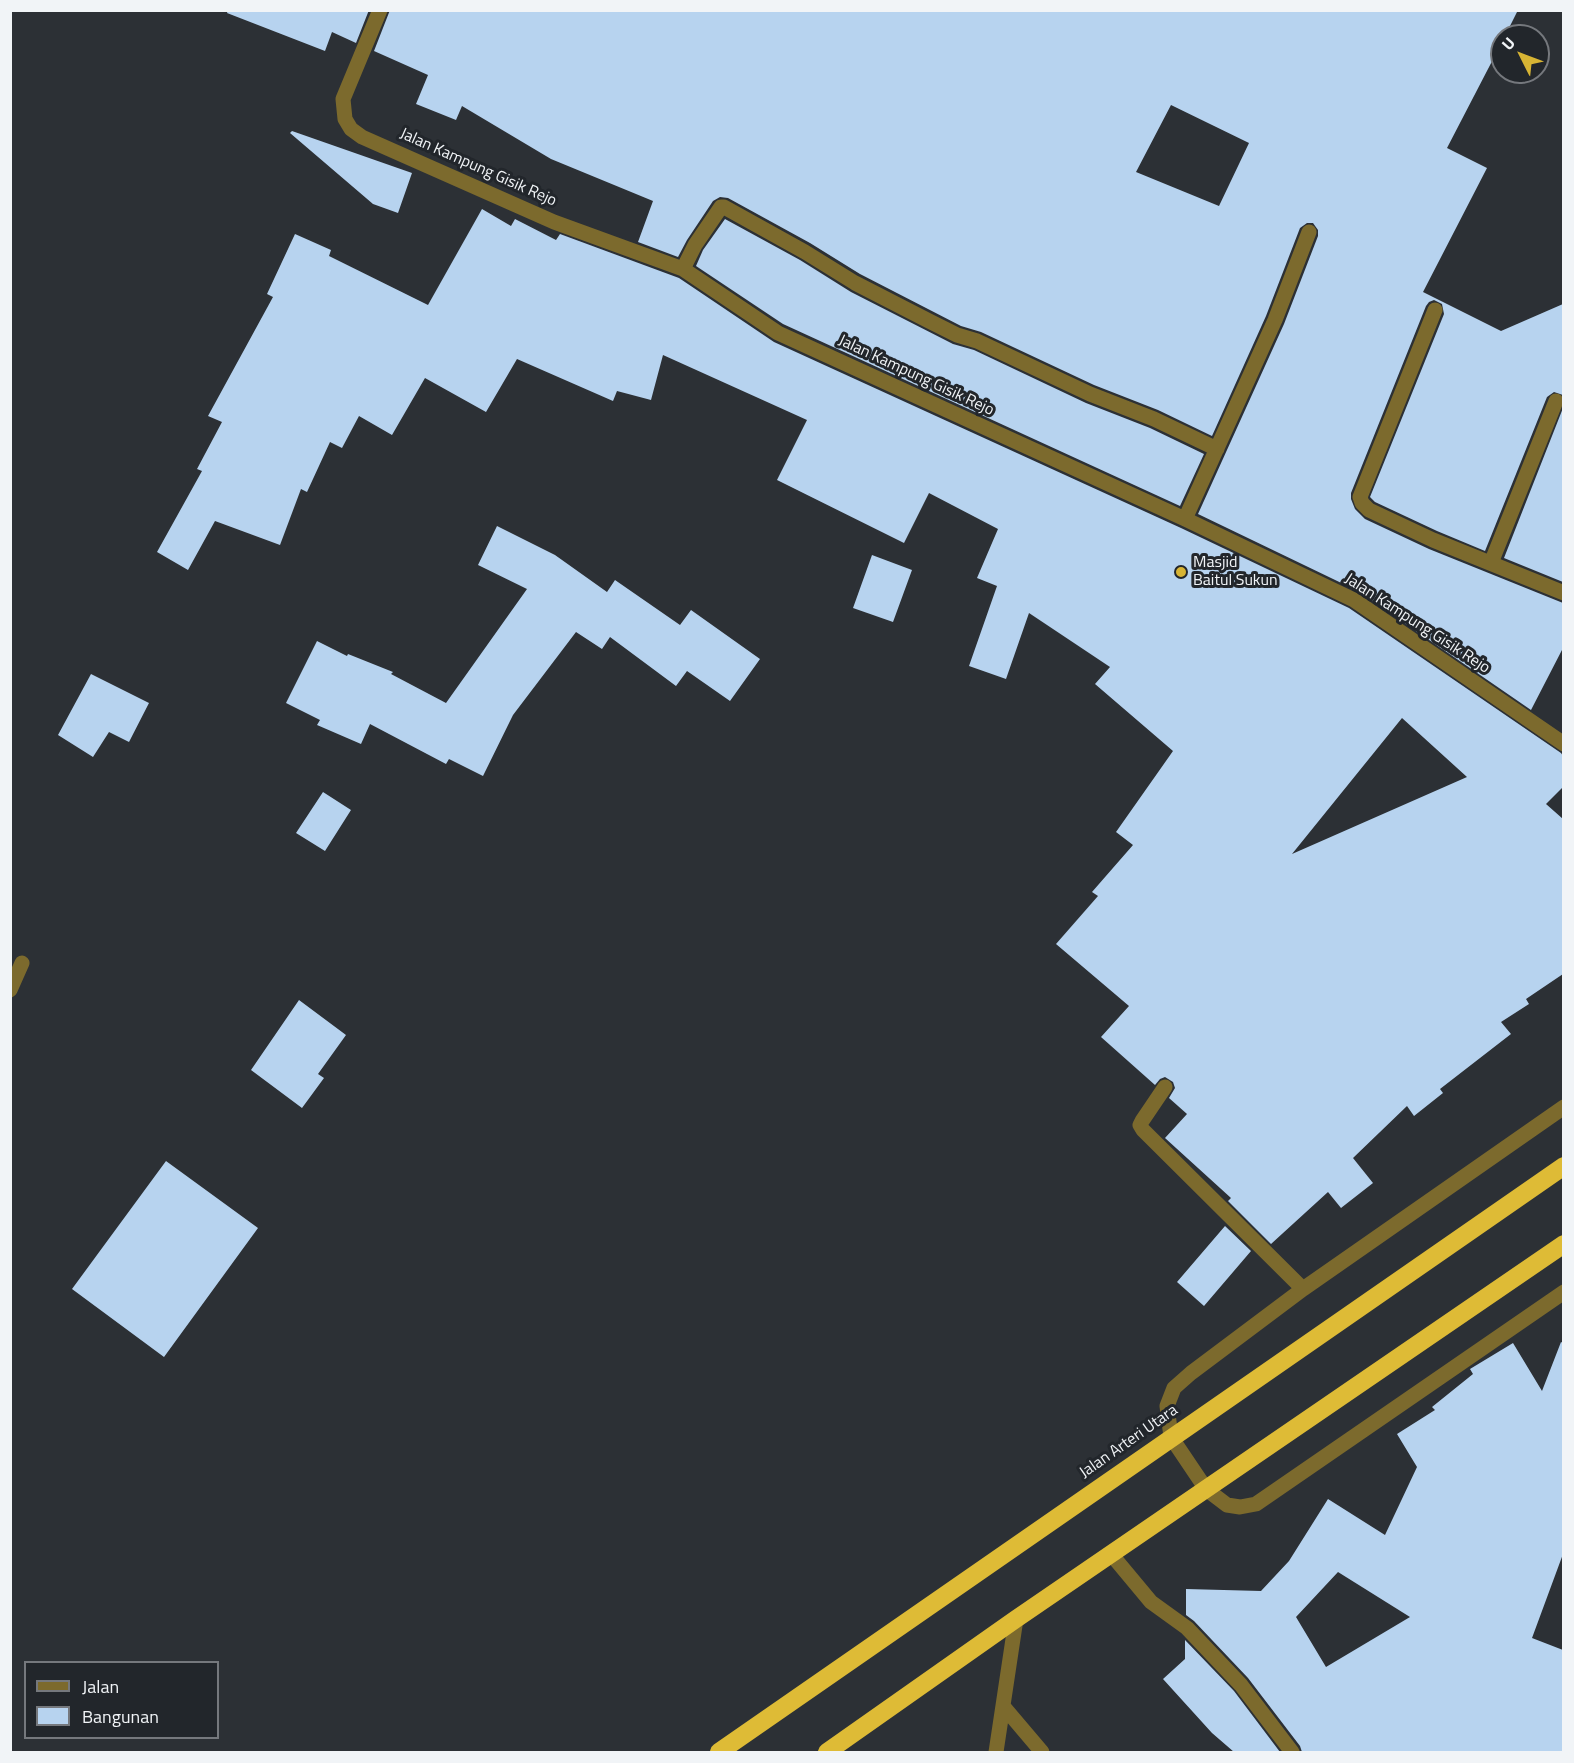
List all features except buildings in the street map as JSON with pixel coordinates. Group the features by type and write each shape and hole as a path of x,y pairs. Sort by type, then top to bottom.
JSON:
{"highway":[{"name":"Jalan Arteri Utara","path":"719,1752 1563,1166"},
{"path":"827,1752 1016,1619 1563,1244"}],"street":[{"name":"Jalan Kampung Gisik Rejo","path":"380,10 343,99 345,119 351,129 362,137 554,222 683,269 778,333 1185,519 1354,600 1563,744"},
{"path":"683,269 700,236 721,207 724,207 806,252 855,283 957,335 977,341 1090,394 1154,419 1217,449"},
{"path":"1185,519 1275,320 1309,232"},
{"path":"1435,310 1360,497 1362,503 1369,510 1433,540 1563,594"},
{"path":"1491,563 1556,401"},
{"path":"10,990 22,963"},
{"path":"1165,1087 1142,1121 1140,1125 1143,1130 1303,1289"},
{"path":"1563,1107 1303,1289 1174,1388 1167,1406 1171,1437 1206,1489 1227,1505 1240,1507 1256,1504 1563,1292"},
{"path":"1111,1554 1151,1602 1187,1628 1242,1685 1292,1752"},
{"path":"996,1752 1016,1619"},
{"path":"1003,1706 1042,1752"}],"place":[{"name":"Masjid Baitul Sukun","path":"1181,572"}]}
